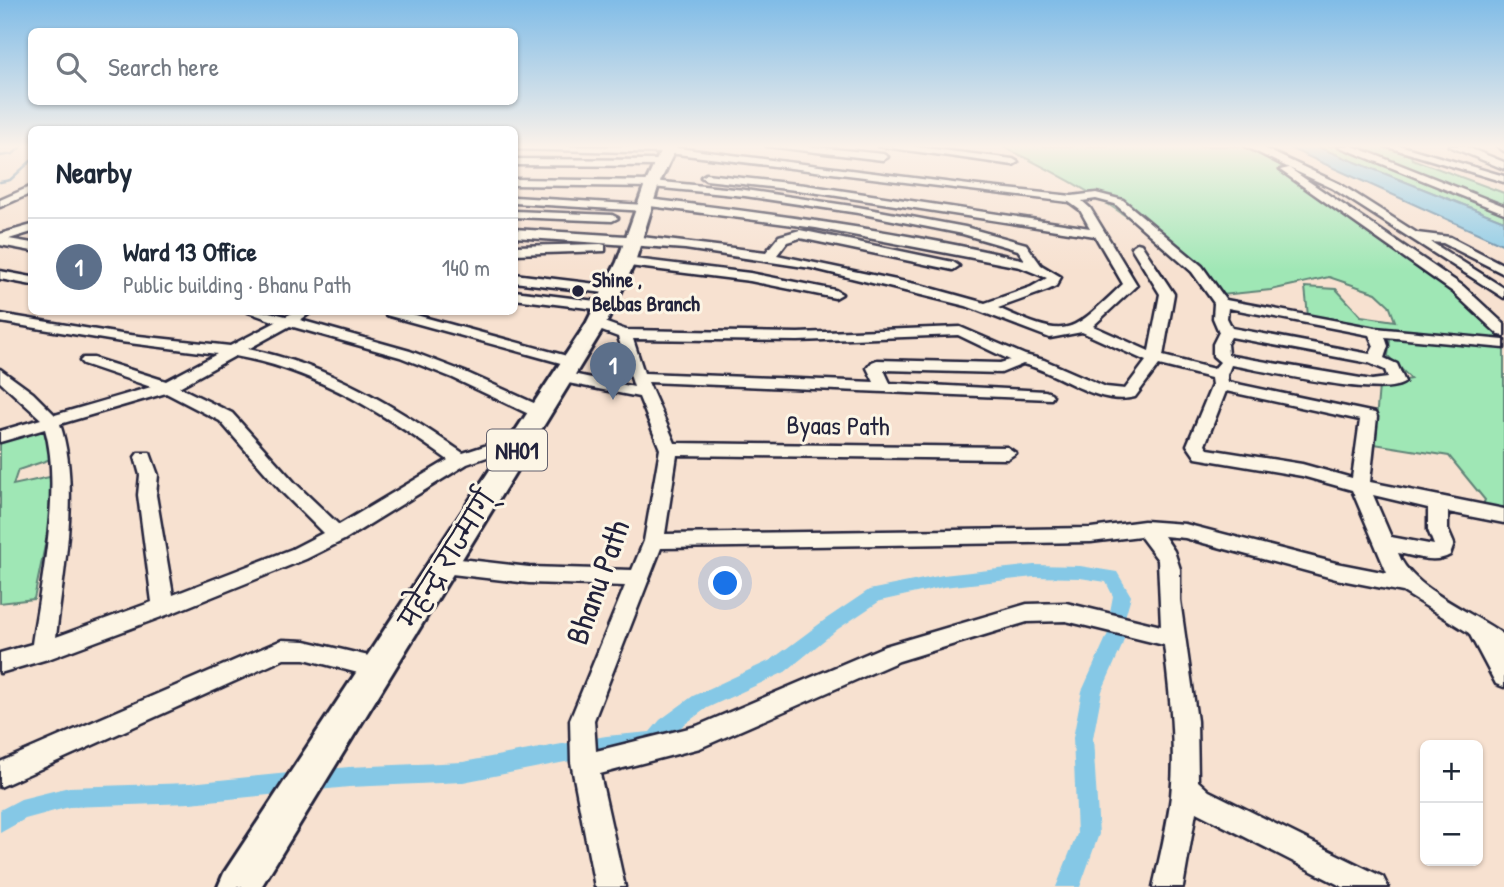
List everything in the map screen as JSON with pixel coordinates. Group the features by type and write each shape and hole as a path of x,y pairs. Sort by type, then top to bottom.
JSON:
{"highway":[{"name":"महेन्द्र राज्मार्ग्","path":"238,887 568,370 604,307 649,200"}],"street":[{"path":"554,187 794,219 1037,268 1054,277 1051,283 985,308"},
{"path":"604,187 649,200 686,243 849,273 985,308 1053,334 1084,328 1130,285 1084,208 1072,199"},
{"path":"618,187 649,200 750,277 835,294"},
{"path":"518,232 649,200 724,187"},
{"path":"795,187 1020,225 1098,233"},
{"path":"1310,187 1458,289 1504,332"},
{"path":"1338,187 1504,294"},
{"path":"1452,187 1504,210"},
{"path":"0,204 28,191"},
{"path":"518,214 745,193 858,210 965,231 1022,247 1037,268"},
{"path":"518,200 1072,199 1096,196 1119,202 1197,269 1221,303 1220,318 1226,332 1220,344 1222,374 1196,445 1202,454 1302,470 1438,504 1504,516"},
{"path":"0,199 28,198"},
{"path":"518,249 649,200"},
{"path":"0,239 25,233"},
{"path":"769,257 783,239 800,234 953,265"},
{"path":"1411,235 1446,240 1504,270"},
{"path":"0,239 28,246"},
{"path":"624,334 798,337 960,331 1020,359 1040,363 1103,391 1129,394 1155,359 1167,294 1138,247"},
{"path":"0,275 28,280"},
{"path":"518,279 604,307 624,334 669,449"},
{"path":"518,296 604,307"},
{"path":"1221,303 1375,332 1504,344"},
{"path":"266,315 405,354 459,375 539,412"},
{"path":"0,437 167,387 299,315"},
{"path":"400,315 568,370 643,385 884,387 1045,396"},
{"path":"0,318 119,337 233,351 299,367 325,377 405,421 461,460"},
{"path":"1084,328 1155,359 1222,374 1369,417 1360,486 1392,565 1408,585 1477,627 1504,647"},
{"path":"1222,374 1372,385 1397,382 1392,367 1376,358 1321,350 1245,333 1226,332"},
{"path":"1375,332 1381,346 1376,358"},
{"path":"884,387 875,368 877,365 1001,369 1020,359"},
{"path":"88,361 167,387 226,417 289,488 337,535"},
{"path":"0,374 51,422 58,450 60,482 43,651"},
{"path":"0,663 43,651 164,607 299,554 337,535 461,460 524,438"},
{"name":"Byaas Path","path":"669,449 1007,453"},
{"name":"Bhanu Path","path":"610,887 584,764 582,720 654,541 669,449"},
{"path":"144,457 149,475 147,495 164,607"},
{"path":"1385,546 1391,544 1437,553 1443,550 1444,544 1438,530 1438,504"},
{"path":"654,541 1091,535 1144,528 1185,531 1336,571 1408,585"},
{"path":"1144,528 1159,542 1172,564 1170,608 1185,701 1185,787 1168,887"},
{"path":"443,565 529,575 638,578"},
{"path":"584,764 700,737 893,653 1027,613 1066,612 1174,638"},
{"path":"1477,627 1504,677"},
{"path":"0,775 282,649 304,650 377,668"},
{"path":"1185,787 1200,800 1373,887"}],"green space":[{"path":"1080,187 1313,187 1473,295 1475,302 1504,332 1504,520 1481,509 1485,500 1449,456 1374,444 1379,386 1411,379 1388,356 1390,340 1371,330 1308,316 1305,287 1336,289 1361,316 1395,321 1389,305 1376,293 1329,277 1271,290 1212,296 1160,241"},
{"path":"1419,187 1489,187 1504,193 1504,221"},
{"path":"45,427 51,459 18,470 13,485 54,476 51,516 34,599 0,603 0,442"}],"water":[{"path":"1377,187 1419,187 1504,221 1504,245"}],"waterway":[{"path":"0,822 21,810 69,797 190,793 349,777 463,772 606,745 655,741 667,726 700,702 778,666 875,595 943,581 1034,571 1111,576 1122,596 1119,612"},
{"path":"1068,887 1088,834 1083,738 1092,691 1116,634"}],"place":[{"name":"Shine , Belbas Branch","path":"578,291"},
{"name":"Ward 13 Office","path":"613,400"}]}
